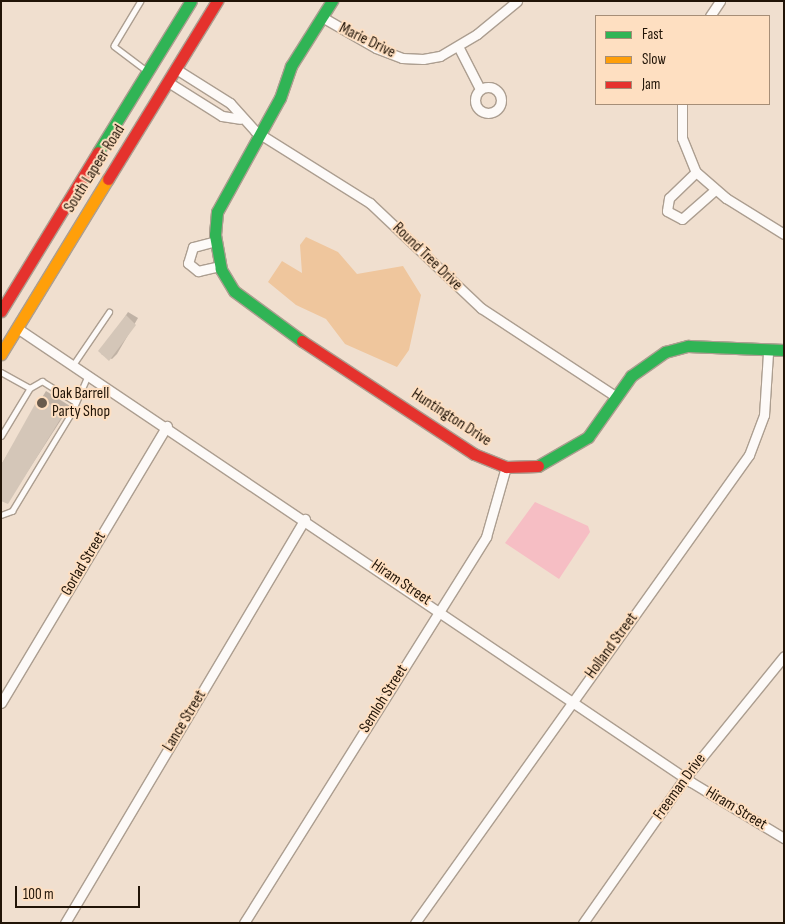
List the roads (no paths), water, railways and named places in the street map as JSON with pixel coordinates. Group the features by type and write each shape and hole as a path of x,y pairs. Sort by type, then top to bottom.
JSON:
{"street":[{"name":"South Lapeer Road","path":"1,311 191,1"},
{"name":"South Lapeer Road","path":"1,354 217,1"},
{"name":"Huntington Drive","path":"332,1 291,66 280,98 222,198 216,241 220,266 234,291 253,308 474,454 506,467 538,466 570,451 588,437 615,396 631,376 665,352 688,346 768,353 784,350"},
{"name":"Marie Drive","path":"322,18 402,58 440,56 458,46 517,1"},
{"path":"711,15 720,1"},
{"path":"458,46 480,89"},
{"name":"Round Tree Drive","path":"176,69 230,103 240,118 260,134 370,203 481,308 615,396"},
{"name":"Round Tree Drive","path":"168,82 222,116 240,118"},
{"path":"682,105 682,138 696,172 715,190 784,234"},
{"path":"96,156 99,168 110,176"},
{"path":"696,172 669,198 667,211 682,219 715,190"},
{"path":"53,226 65,232 69,243"},
{"path":"216,241 193,247 188,263 198,270 220,266"},
{"name":"Hiram Street","path":"17,328 440,609 685,778 784,838"},
{"name":"Holland Street","path":"415,923 749,455 764,415 768,353"},
{"name":"Gorlad Street","path":"1,703 167,426"},
{"name":"Semloh Street","path":"244,923 486,537 506,467"},
{"name":"Lance Street","path":"65,923 305,519"},
{"name":"Freeman Drive","path":"583,923 685,778 784,656"}],"lane":[{"path":"141,1 114,46 148,72"},
{"path":"73,364 109,312"},
{"path":"1,372 30,388"},
{"path":"1,515 12,511 88,374"},
{"path":"1,436 30,388 42,381 74,401"}],"place":[{"name":"Oak Barrell Party Shop","path":"42,403"}]}
